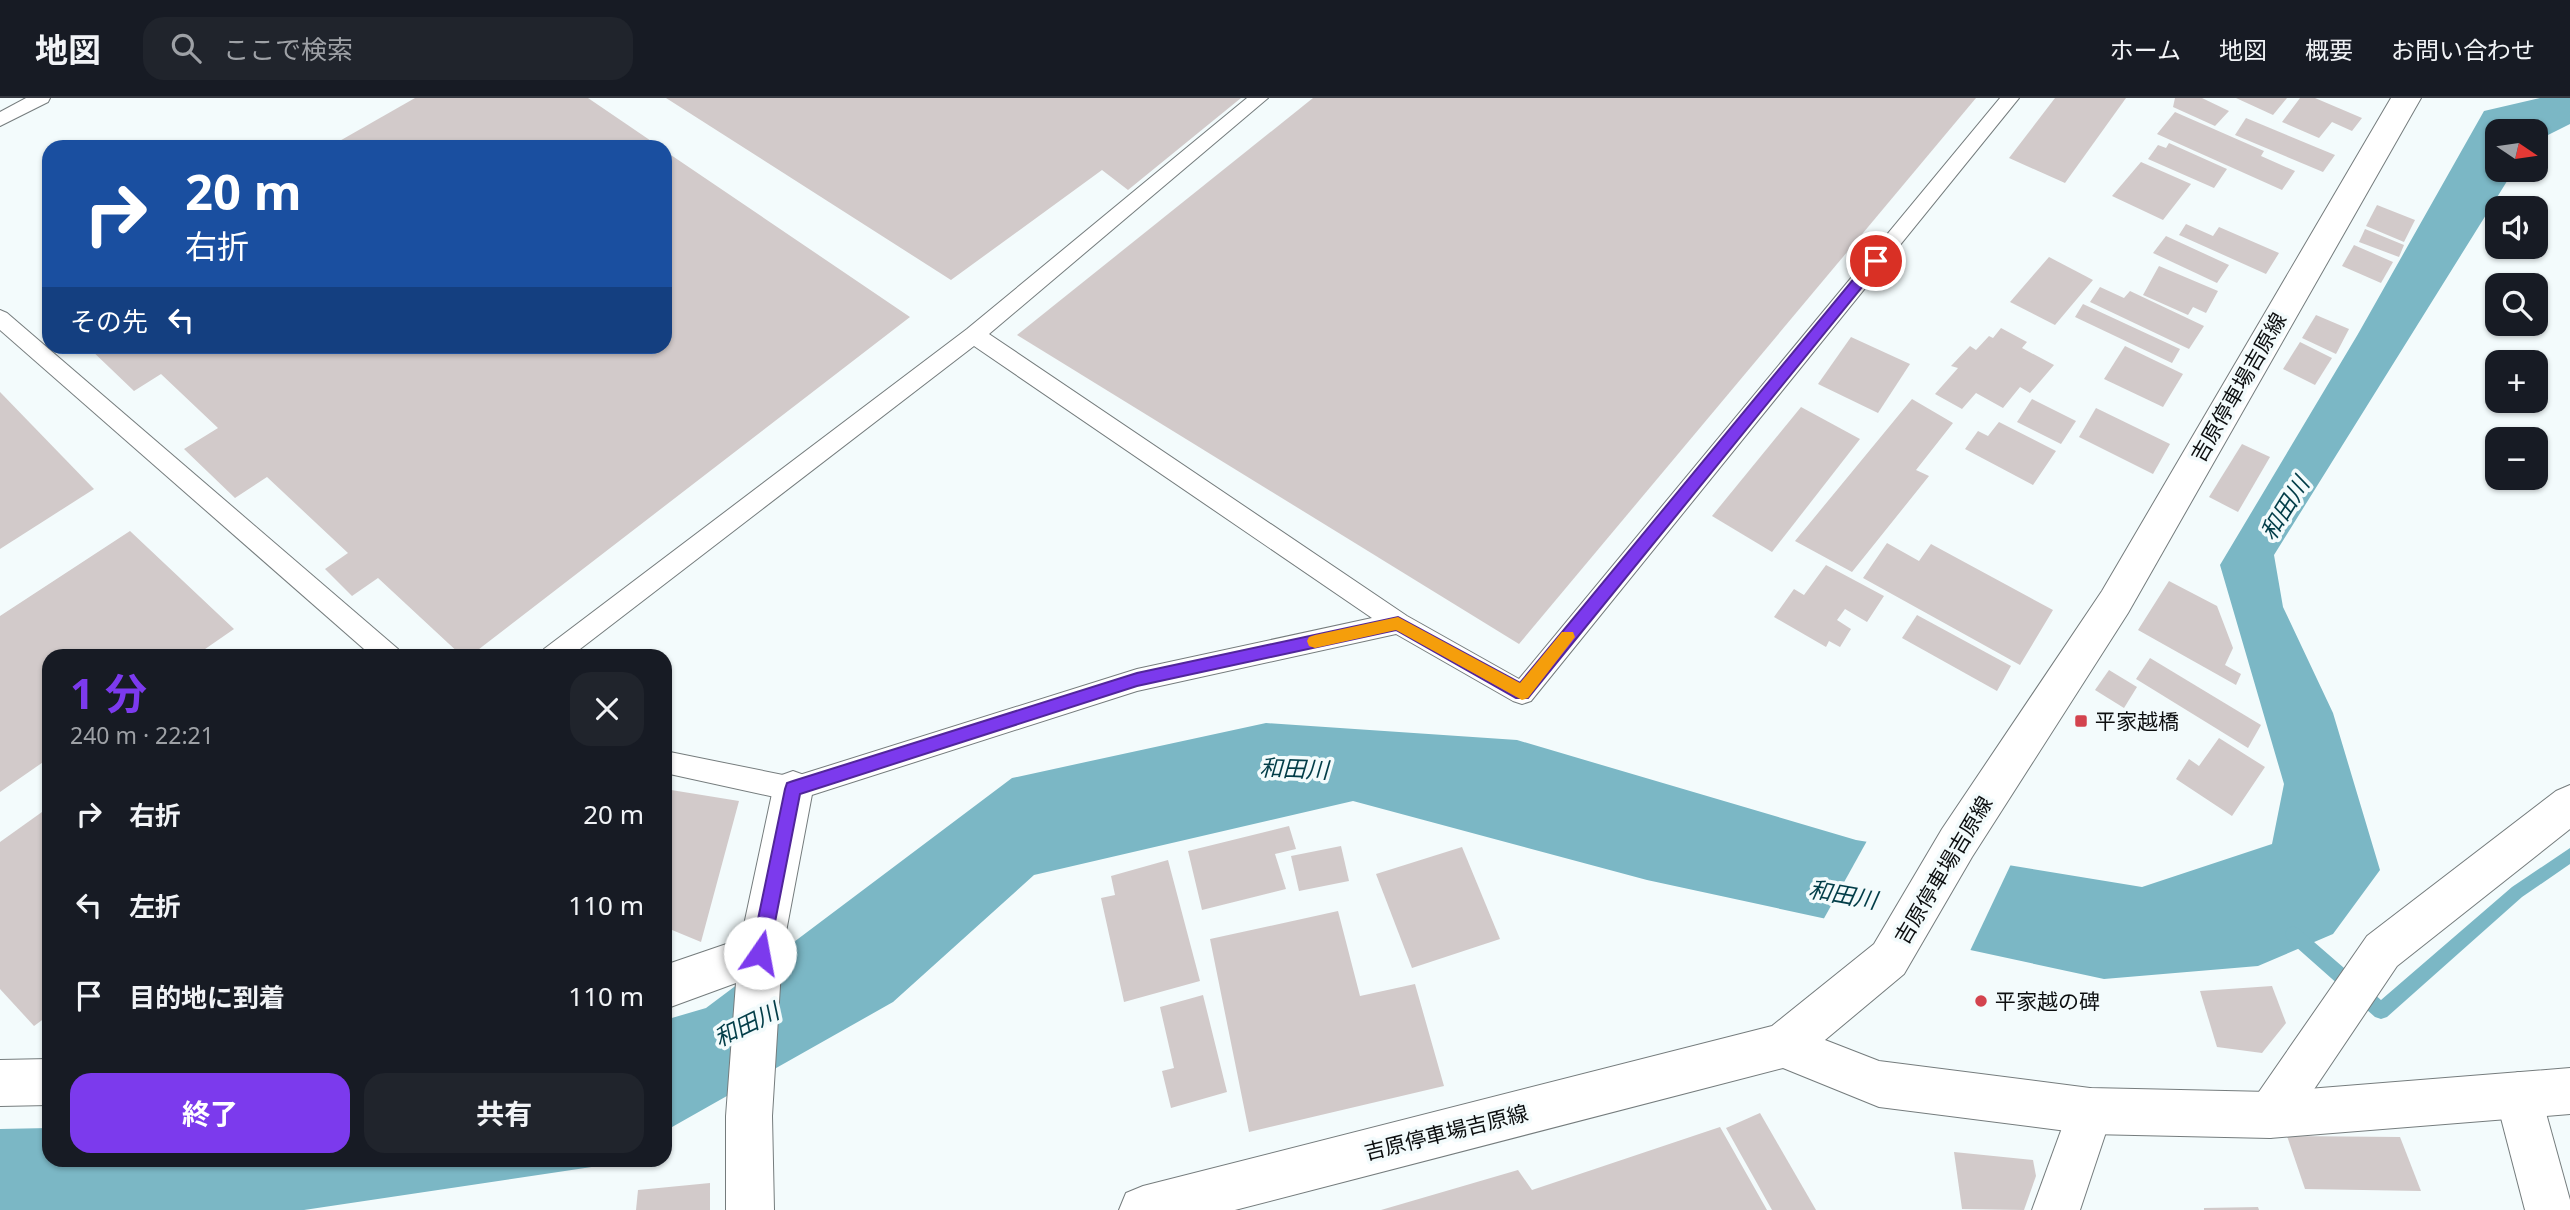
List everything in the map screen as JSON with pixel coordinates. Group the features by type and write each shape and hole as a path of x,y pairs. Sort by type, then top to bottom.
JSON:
{"main road":[{"name":"吉原停車場吉原線","path":"1143,1210 1783,1046 1889,959 1957,843 2115,602 2406,98"},
{"path":"750,1210 749,1116 760,953 793,789"},
{"path":"2270,1115 2382,951 2570,804"},
{"path":"672,984 760,953"},
{"path":"1783,1046 1879,1084 2090,1111 2270,1115 2570,1091"},
{"path":"0,1083 42,1082"},
{"path":"2518,1095 2549,1210"},
{"path":"2056,1210 2090,1111"}],"lane":[{"path":"0,120 41,98"},
{"path":"562,649 974,335 1259,98"},
{"path":"974,335 1398,624 1522,693 2010,98"},
{"path":"0,318 381,649"},
{"path":"672,763 793,789 1137,680 1398,624"}],"water":[{"name":"和田川","path":"2540,98 2570,98 2570,124 2548,135 2548,119 2485,119 2485,182 2507,182 2498,196 2485,196 2485,217 2274,555 2283,607 2333,713 2380,870 2333,934 2258,966 2104,979 1647,880 1353,801 1034,875 893,1002 672,1127 672,1018 706,1008 1012,778 1266,723 1517,740 1856,840 2142,887 2272,844 2284,784 2220,565 2358,334 2484,111"},
{"path":"42,1128 42,1167 592,1167 304,1210 0,1210 0,1129"}],"pier":[{"path":"1868,839 2012,862 1969,953 1822,922"}],"building":[{"path":"415,98 588,98 650,140 341,140"},
{"path":"666,98 1241,98 1128,190 1102,170 951,280"},
{"path":"1313,98 1976,98 1519,644 1017,335"},
{"path":"2055,98 2126,98 2065,183 2009,158"},
{"path":"2175,98 2202,98 2229,111 2215,126 2173,107"},
{"path":"2236,98 2287,98 2273,115"},
{"path":"2300,98 2315,98 2362,118 2352,131 2332,122 2319,138 2282,122"},
{"path":"2175,112 2264,151 2261,156 2295,171 2282,190 2157,134"},
{"path":"2246,118 2335,155 2323,172 2235,135"},
{"path":"2169,143 2227,169 2214,188 2148,159 2158,145 2166,148"},
{"path":"672,156 910,317 479,649 454,649 378,578 352,596 325,569 348,553 267,477 235,498 184,449 218,428 161,374 134,391 95,354 672,354"},
{"path":"2141,162 2191,184 2163,220 2112,196"},
{"path":"2377,205 2415,220 2404,242 2366,226"},
{"path":"2186,224 2213,236 2219,227 2279,253 2266,274 2179,235"},
{"path":"2365,229 2404,245 2399,257 2359,242"},
{"path":"2166,236 2229,265 2217,283 2153,253"},
{"path":"2354,245 2393,262 2381,283 2342,266"},
{"path":"2049,257 2093,280 2055,325 2010,302"},
{"path":"2159,266 2218,291 2206,313 2193,307 2188,315 2143,295"},
{"path":"2100,287 2124,298 2130,291 2204,326 2189,349 2090,302"},
{"path":"2083,304 2180,349 2172,363 2075,317"},
{"path":"2316,315 2349,329 2336,354 2302,338"},
{"path":"2001,328 2027,342 2022,348 2054,365 2030,393 2020,387 2003,408 1976,393 1962,409 1935,394 1958,368 1951,366 1970,346 1976,350 1989,336 1993,338"},
{"path":"1851,337 1910,364 1878,413 1818,384"},
{"path":"2300,342 2332,358 2315,385 2283,369"},
{"path":"2125,346 2183,374 2163,407 2104,379"},
{"path":"0,392 94,489 0,549"},
{"path":"1912,399 1953,423 1916,470 1929,476 1852,572 1795,541"},
{"path":"2032,399 2076,421 2061,444 2017,422"},
{"path":"1801,407 1860,439 1772,552 1712,516"},
{"path":"2096,408 2170,444 2153,474 2079,437"},
{"path":"1999,422 2056,451 2033,485 1965,449 1978,431 1988,436"},
{"path":"2242,444 2270,457 2238,512 2209,497"},
{"path":"130,531 234,629 205,649 42,649 42,763 0,792 0,616"},
{"path":"1887,543 1919,561 1931,544 2053,610 2020,665 1863,578"},
{"path":"1826,565 1884,596 1867,622 1845,609 1837,620 1851,629 1840,647 1829,641 1826,647 1774,617 1794,589 1804,595"},
{"path":"2169,581 2217,606 2233,648 2225,665 2241,674 2236,685 2138,630"},
{"path":"1917,615 2011,666 1997,691 1902,638"},
{"path":"2150,658 2261,725 2248,748 2136,679"},
{"path":"2109,670 2137,687 2124,708 2095,690"},
{"path":"2219,738 2265,767 2232,816 2176,779 2189,759 2199,766"},
{"path":"672,790 739,801 701,942 672,930"},
{"path":"42,812 42,1020 34,1026 0,989 0,842"},
{"path":"1289,826 1296,849 1275,854 1286,889 1202,910 1188,851"},
{"path":"1341,846 1349,881 1299,891 1291,856"},
{"path":"1462,847 1500,939 1412,968 1376,874"},
{"path":"1168,860 1200,981 1124,1002 1101,898 1115,895 1111,876"},
{"path":"1338,911 1360,996 1415,984 1444,1086 1249,1132 1210,939"},
{"path":"2272,986 2286,1023 2262,1053 2217,1047 2200,991"},
{"path":"1203,995 1227,1092 1171,1108 1162,1071 1174,1068 1160,1007"},
{"path":"1760,1113 1816,1210 1772,1210 1726,1128"},
{"path":"1720,1127 1767,1210 1381,1210 1518,1170 1532,1190"},
{"path":"2287,1136 2400,1137 2421,1191 2305,1189"},
{"path":"1954,1152 2033,1160 2036,1176 2024,1210 1962,1209"},
{"path":"710,1183 710,1210 636,1210 638,1190"},
{"path":"2258,1207 2259,1210 2204,1210 2204,1208"}],"waterway":[{"path":"2293,934 2381,1011 2517,892 2570,855"}],"slow traffic":[{"path":"1315,641 1398,624 1522,693 1568,637"}],"place":[{"name":"平家越橋","path":"2081,721"},
{"name":"平家越の碑","path":"1981,1001"}],"route":[{"path":"760,953 793,789 1137,680 1398,624 1522,693 1876,261"}]}
